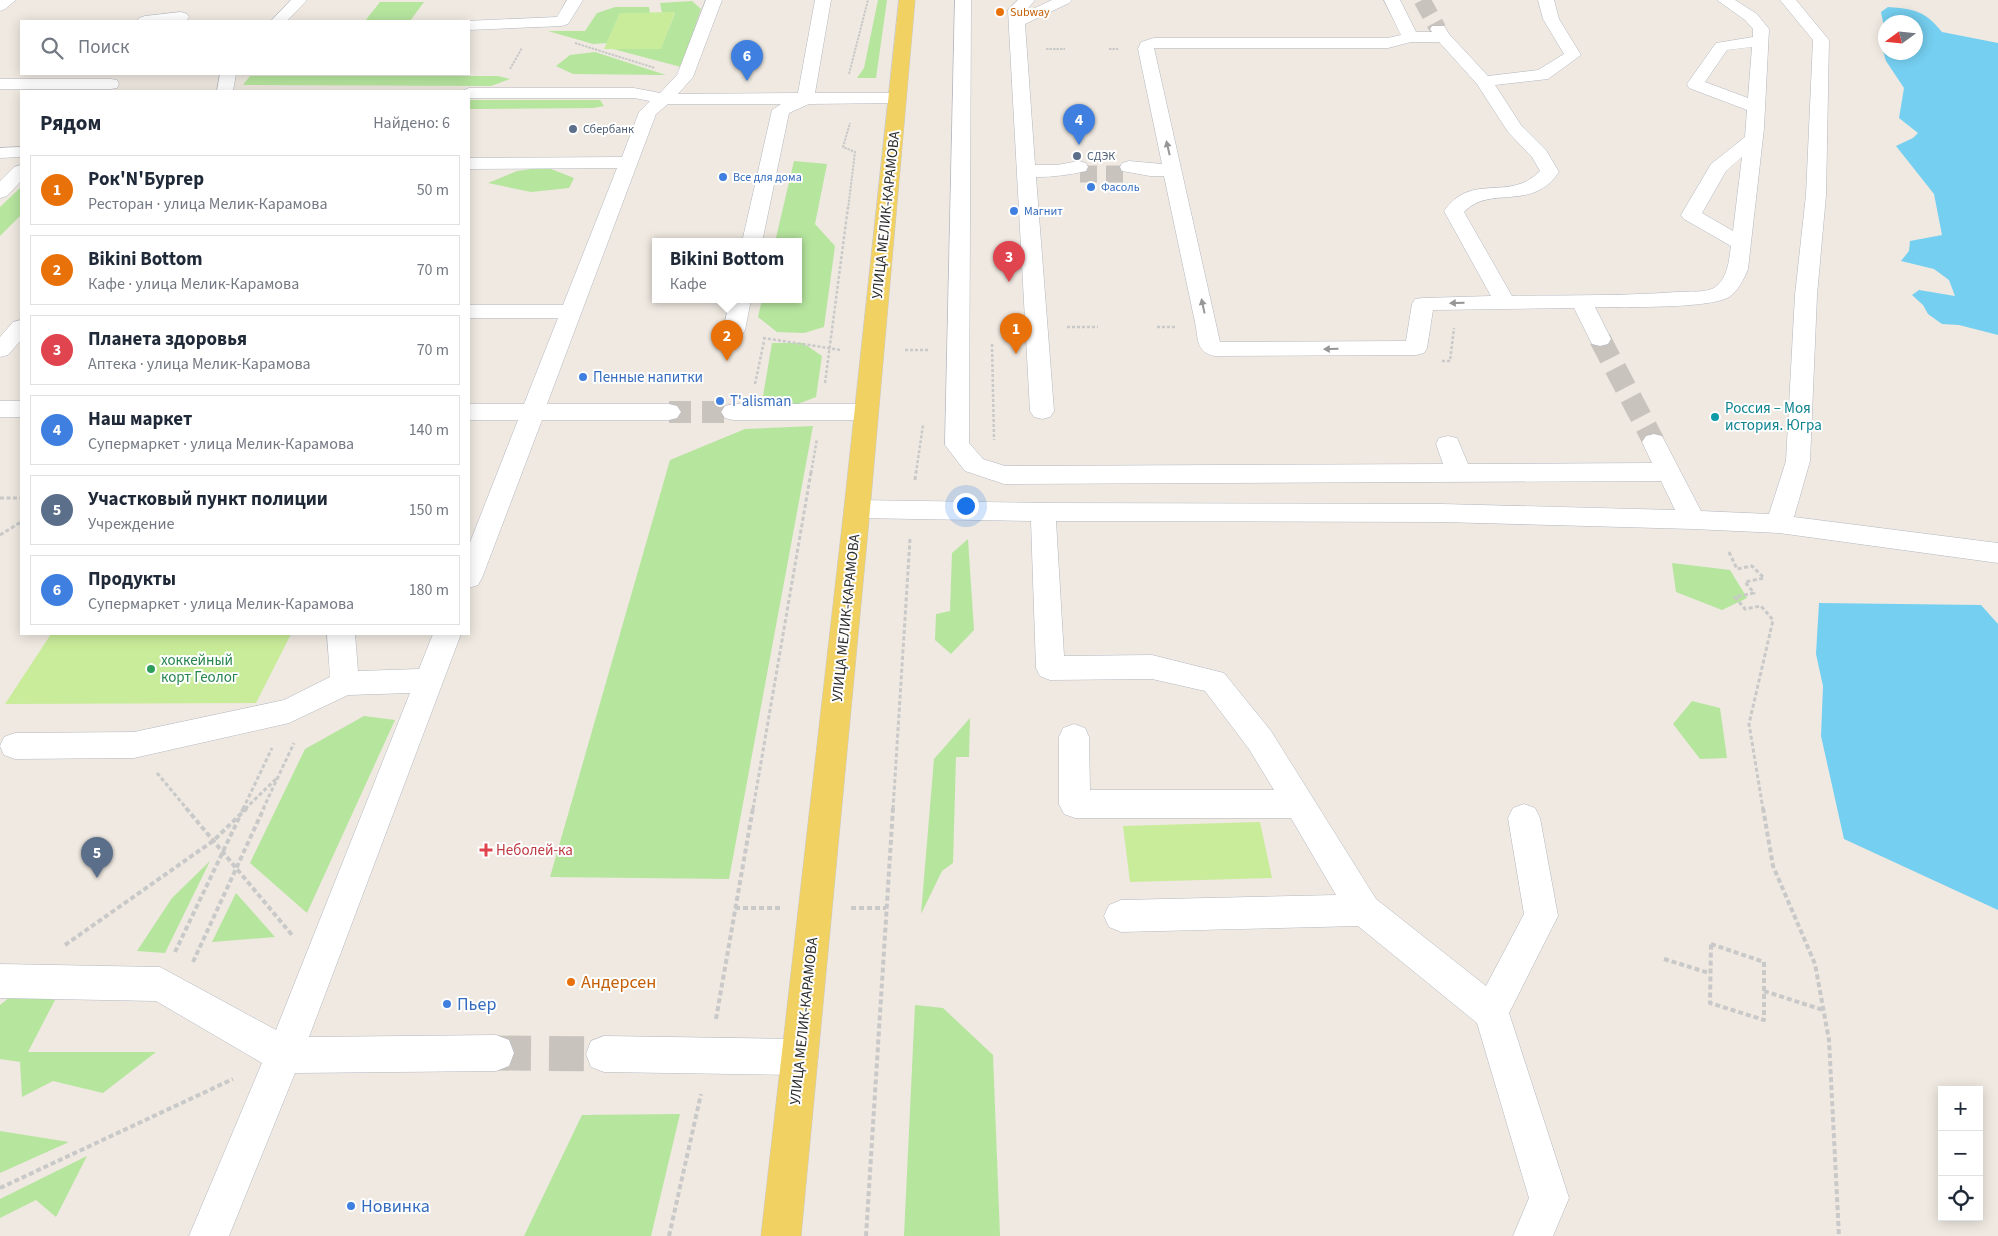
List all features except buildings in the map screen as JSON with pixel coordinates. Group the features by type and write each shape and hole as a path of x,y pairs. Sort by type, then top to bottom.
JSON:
{"main road":[{"name":"УЛИЦА МЕЛИК-КАРАМОВА","path":"781,1236 857,509 907,0"}],"street":[{"path":"0,6 8,0"},
{"path":"280,20 299,0"},
{"path":"470,25 562,21 575,0"},
{"path":"470,575 648,112 664,99 685,77 714,0"},
{"path":"804,99 823,0"},
{"path":"963,0 957,444 974,465 1004,474 1670,472"},
{"path":"1027,0 1016,10 1042,410"},
{"path":"1017,22 1064,0"},
{"path":"1392,0 1410,38"},
{"path":"1484,82 1542,75 1573,55 1551,19 1546,0"},
{"path":"1505,302 1454,211 1460,202 1472,195 1524,192 1542,183 1550,172 1540,154 1514,128 1484,82 1440,33 1388,43 1147,45 1146,49 1207,327 1209,345 1214,349 1416,348 1423,304 1664,300 1701,297 1721,293 1731,283 1738,269 1741,244 1756,107 1761,29 1751,17 1725,0"},
{"path":"1779,524 1798,461 1806,295 1816,196 1821,40 1788,0"},
{"path":"152,20 184,15"},
{"path":"1756,107 1695,84 1722,46 1760,41"},
{"path":"0,75 20,75"},
{"path":"225,90 228,75"},
{"path":"0,84 112,83"},
{"path":"470,93 634,93 664,99 897,98"},
{"path":"753,238 780,110 804,99"},
{"path":"1741,244 1692,215 1718,168 1753,139"},
{"path":"0,153 20,152"},
{"path":"470,163 628,162"},
{"path":"1130,170 1173,170"},
{"path":"1026,171 1079,171"},
{"path":"0,192 20,172"},
{"path":"1581,302 1600,339"},
{"path":"734,330 739,303"},
{"path":"470,311 572,312"},
{"path":"0,350 20,328"},
{"path":"0,409 20,409"},
{"path":"470,412 668,412"},
{"path":"741,412 866,412"},
{"path":"1654,442 1693,520"},
{"path":"1448,444 1459,473"},
{"path":"1151,473 1158,512"},
{"path":"1428,474 1442,513"},
{"path":"857,509 912,508 1043,512 1442,513 1693,520 1779,524 1998,553"},
{"path":"1043,512 1050,668 1152,667 1214,681 1260,740 1364,910 1491,1012 1549,1198 1533,1236"},
{"path":"341,635 345,683"},
{"path":"210,1236 284,1055 447,635"},
{"path":"15,746 134,745 289,711 345,683 428,682"},
{"path":"1074,737 1075,804 1299,804"},
{"path":"1491,1012 1540,916 1524,818"},
{"path":"1121,916 1364,910"},
{"path":"0,981 169,989 284,1055 496,1053"},
{"path":"604,1054 800,1056"}],"path":[{"path":"669,1236 710,1054 821,412 855,152 843,147 851,116 843,98 868,0"},
{"path":"507,72 526,40"},
{"path":"575,43 685,77"},
{"path":"1441,361 1450,361 1454,324"},
{"path":"734,330 764,338 830,350 934,350"},
{"path":"741,412 764,338"},
{"path":"866,1236 912,508 923,424"},
{"path":"0,498 20,498"},
{"path":"0,535 20,523"},
{"path":"1729,552 1738,569 1752,566 1764,578 1745,582 1754,593 1735,597 1745,609 1761,606 1773,620 1749,724 1773,866 1815,964 1828,1040 1839,1236"},
{"path":"169,989 236,867 316,697"},
{"path":"169,989 223,852 289,711"},
{"path":"134,745 318,967"},
{"path":"61,948 213,841 278,777"},
{"path":"1710,944 1764,962 1764,991 1764,1020 1710,1003 1710,944"},
{"path":"1664,960 1709,973"},
{"path":"1764,991 1823,1010"},
{"path":"0,1188 284,1055"}],"green space":[{"path":"878,0 887,0 876,78 857,78 864,68"},
{"path":"692,1 701,9 681,67 613,49 661,48 675,13 662,13 660,3"},
{"path":"380,2 424,2 411,20 366,20"},
{"path":"615,7 649,7 650,13 620,13 607,43 593,44 548,31 585,31 597,13"},
{"path":"675,12 661,49 604,49 620,13"},
{"path":"595,52 666,75 573,74 556,66 570,55"},
{"path":"250,76 498,76 510,79 491,86 243,85"},
{"path":"470,100 600,100 604,106 593,108 470,109"},
{"path":"794,161 827,164 815,224 835,246 824,327 804,333 777,332 758,317 761,303 802,303 802,238 776,238"},
{"path":"546,167 574,178 569,188 531,192 488,183 517,171"},
{"path":"20,188 20,216 0,236 0,207"},
{"path":"772,343 803,343 822,356 816,397 798,404 762,402"},
{"path":"813,426 729,879 550,877 670,460 745,429"},
{"path":"968,539 974,630 951,654 935,640 936,614 950,611 952,553"},
{"path":"1672,563 1730,570 1747,598 1722,610 1676,592"},
{"name":"хоккейный корт Геолог","path":"50,635 290,635 256,703 5,704"},
{"path":"1692,701 1720,708 1727,758 1700,759 1673,724"},
{"path":"364,716 395,720 307,913 250,863 305,749"},
{"path":"970,718 969,757 956,757 953,863 942,871 921,914 934,759"},
{"path":"1260,822 1272,878 1130,882 1123,826"},
{"path":"210,861 165,953 137,951 172,898"},
{"path":"236,893 275,937 212,942"},
{"path":"15,993 55,1000 28,1052 156,1052 103,1093 53,1081 22,1097 20,1062 0,1059 0,1005"},
{"path":"915,1005 943,1008 993,1055 1000,1236 904,1236"},
{"path":"680,1114 651,1236 524,1236 582,1115"},
{"path":"0,1131 69,1142 0,1173"},
{"path":"87,1156 56,1217 36,1200 0,1218 0,1199"}],"water":[{"path":"1888,7 1912,10 1925,15 1942,32 1998,43 1998,335 1959,325 1942,324 1928,314 1923,305 1912,295 1919,290 1955,296 1949,280 1934,269 1901,261 1909,251 1910,241 1942,235 1934,194 1896,146 1913,138 1918,133 1899,118 1904,88 1886,60 1923,60 1923,15 1882,15 1881,12"},
{"path":"1819,603 1981,605 1998,624 1998,910 1844,839 1821,736 1823,686 1816,654"}],"tunnel":[{"path":"1422,0 1438,29"},
{"path":"1080,174 1130,174"},
{"path":"1600,339 1654,442"},
{"path":"669,412 733,412"},
{"path":"496,1053 604,1054"}],"place":[{"name":"Subway","path":"1000,12"},
{"name":"Продукты","path":"747,81"},
{"name":"Сбербанк","path":"573,129"},
{"name":"Наш маркет","path":"1079,145"},
{"name":"СДЭК","path":"1077,156"},
{"name":"Все для дома","path":"723,177"},
{"name":"Фасоль","path":"1091,187"},
{"name":"Магнит","path":"1014,211"},
{"name":"Планета здоровья","path":"1009,282"},
{"name":"Рок'N'Бургер","path":"1016,354"},
{"name":"Bikini Bottom","path":"727,361"},
{"name":"Пенные напитки","path":"583,377"},
{"name":"T'alisman","path":"720,401"},
{"name":"Россия – Моя история. Югра","path":"1715,417"},
{"name":"хоккейный корт Геолог","path":"151,669"},
{"name":"Неболей-ка","path":"486,850"},
{"name":"Участковый пункт полиции","path":"97,878"},
{"name":"Андерсен","path":"571,982"},
{"name":"Пьер","path":"447,1004"},
{"name":"Новинка","path":"351,1206"}]}
